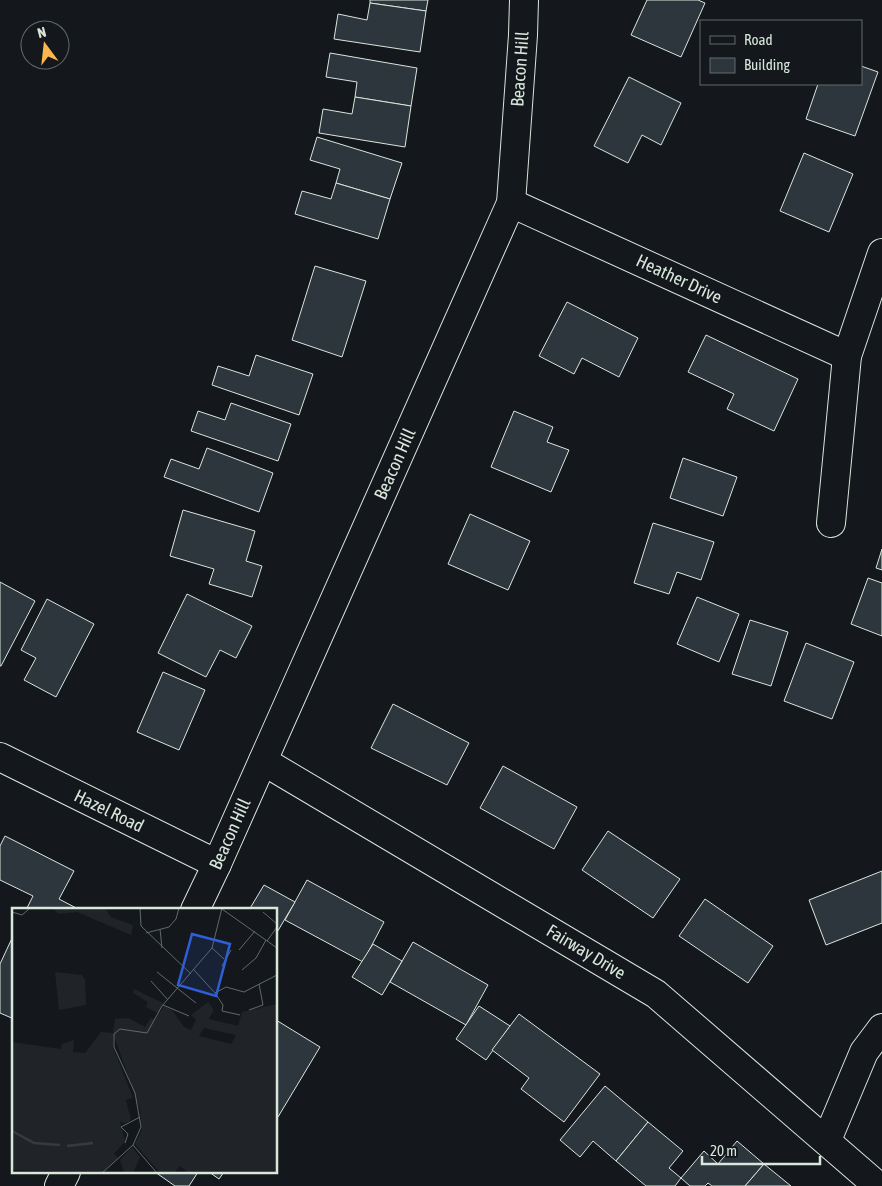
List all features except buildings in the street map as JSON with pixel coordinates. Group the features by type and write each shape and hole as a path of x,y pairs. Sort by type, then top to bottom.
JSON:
{"street":[{"name":"Beacon Hill","path":"196,908 512,203 524,0"},
{"name":"Heather Drive","path":"512,203 847,356"},
{"path":"831,523 847,356 882,252"},
{"name":"Hazel Road","path":"0,757 217,864"},
{"name":"Fairway Drive","path":"263,761 656,994 878,1186"},
{"path":"827,1140 864,1052 882,1028"},
{"path":"59,1186 65,1174"}]}
